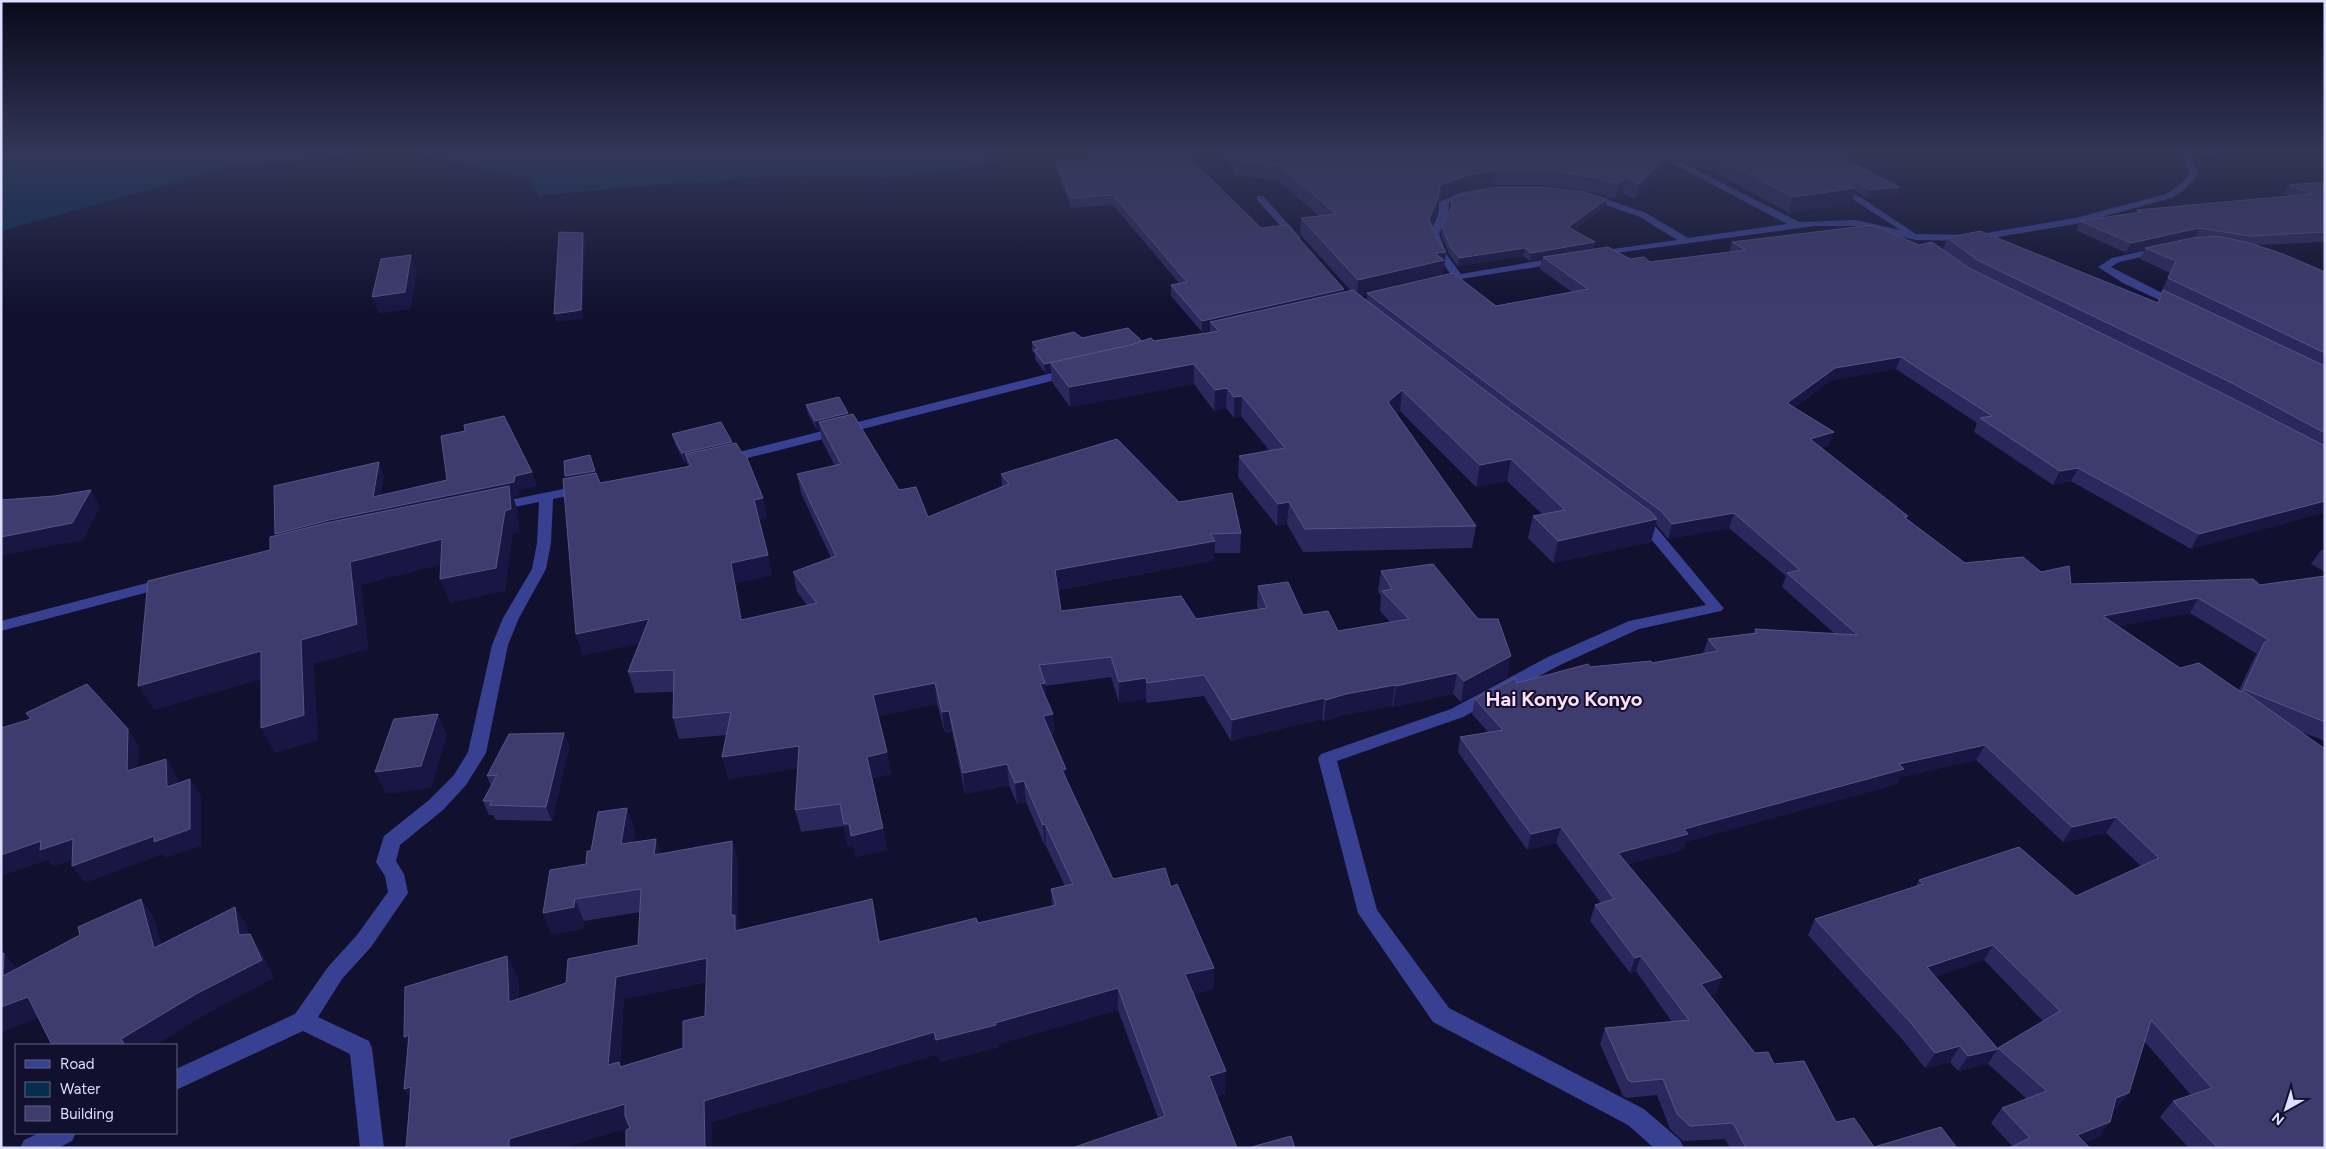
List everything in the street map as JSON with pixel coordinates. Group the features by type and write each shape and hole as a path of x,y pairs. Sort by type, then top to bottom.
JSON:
{"street":[{"path":"1266,205 1304,247"},
{"path":"1444,205 1442,215 1434,234 1442,255 1458,277"},
{"path":"1613,205 1643,215 1686,241"},
{"path":"1758,205 1795,224"},
{"path":"1867,205 1930,248"},
{"path":"1588,256 1795,224 1856,223 1916,237 1974,238 2076,221 2137,205"},
{"path":"2169,249 2116,260 2103,267 2127,282 2185,308"},
{"path":"1430,283 1569,259"},
{"path":"715,462 1082,370"},
{"path":"479,510 591,488"},
{"path":"178,1079 303,1021 335,973 364,941 398,893 394,874 386,862 391,841 442,799 460,780 476,753 500,645 511,618 539,569 544,543 546,496"},
{"path":"1628,513 1651,530 1716,608 1635,625 1554,660 1457,713 1328,758 1368,913 1441,1015 1636,1118 1672,1148"},
{"path":"1,626 177,580"},
{"path":"303,1021 361,1048 372,1148"},
{"path":"32,1148 62,1134"}],"water":[{"path":"1,205 96,205 1,231"}],"building":[{"path":"1121,205 1237,205 1261,228 1287,225 1344,289 1202,321 1171,285 1187,282"},
{"path":"1325,205 1435,205 1429,219 1437,239 1446,252 1435,253 1444,260 1358,280 1301,218 1336,214"},
{"path":"1451,205 1599,205 1568,227 1595,242 1531,253 1525,248 1459,258 1450,246 1442,226"},
{"path":"2196,205 2325,205 2325,232 2250,236 2199,228 2131,243 2080,221 2141,212 2137,210"},
{"path":"1873,225 1919,245 1932,242 1969,268 2325,446 2325,501 2199,534 2078,468 2060,471 1980,418 1992,416 1901,357 1835,368 1787,403 1834,432 1810,439 1908,516 1904,517 1965,563 2023,557 2041,572 2069,566 2071,584 2253,579 2260,585 2325,576 2325,722 2243,689 2264,643 2269,640 2198,598 2103,616 2180,668 2199,663 2241,692 2242,690 2325,749 2325,1148 2218,1148 2173,1101 2212,1088 2151,1020 2129,1093 2116,1098 2110,1122 2077,1135 2090,1148 2009,1148 2030,1138 2002,1108 2047,1091 1998,1048 2060,1011 1993,945 1927,967 1998,1049 1968,1056 1960,1046 1935,1053 1911,1023 1815,919 1923,884 1919,880 2019,847 2076,896 2159,858 2116,817 2072,827 1985,745 1899,764 1904,769 1684,829 1688,834 1618,853 1722,977 1701,984 1755,1053 1768,1052 1774,1064 1804,1061 1836,1122 1854,1118 1874,1147 1941,1127 1957,1148 1746,1148 1733,1123 1690,1126 1677,1114 1663,1079 1632,1082 1628,1080 1605,1028 1689,1020 1641,956 1635,958 1595,905 1614,899 1561,827 1531,834 1460,737 1503,730 1475,699 1515,678 1517,683 1588,664 1590,667 1651,661 1652,663 1718,651 1708,639 1757,633 1755,629 1858,635 1787,573 1800,570 1734,513 1672,524 1661,511 1367,293 1453,273 1496,306 1588,289 1543,257 1608,247 1630,259 1644,257 1650,262 1746,250 1732,242"},
{"path":"1980,231 2158,303 2163,290 2325,366 2325,433 2230,382 1979,261 1947,238"},
{"path":"559,232 583,233 581,310 554,314"},
{"path":"2217,236 2250,243 2283,254 2325,272 2325,353 2168,278 2176,261 2145,248 2192,238"},
{"path":"411,255 405,292 372,297 381,259"},
{"path":"1353,290 1503,404 1651,512 1657,519 1558,541 1533,516 1565,510 1511,459 1480,465 1402,390 1388,402 1476,526 1305,529 1289,502 1278,504 1239,456 1285,448 1242,396 1234,397 1227,388 1215,390 1194,364 1069,387 1050,362 1133,344 1151,338 1154,341 1219,331 1210,322"},
{"path":"1128,328 1142,341 1044,364 1034,350 1038,349 1032,342 1074,332 1082,338"},
{"path":"839,397 848,413 815,421 806,405"},
{"path":"853,414 899,490 916,487 928,517 1009,484 1001,474 1117,439 1179,502 1232,493 1241,533 1210,534 1215,541 1055,570 1061,611 1181,596 1196,619 1267,608 1258,586 1288,582 1303,615 1328,611 1338,631 1409,619 1382,591 1392,589 1381,571 1433,564 1478,619 1498,619 1511,656 1464,681 1457,673 1346,694 1326,700 1324,698 1232,720 1204,675 1147,683 1146,678 1119,682 1111,657 1039,665 1045,683 1040,684 1053,714 1043,716 1066,769 1062,770 1113,879 1165,868 1171,887 1177,884 1214,968 1185,974 1226,1071 1209,1076 1237,1148 1072,1148 1165,1116 1118,988 995,1023 996,1025 936,1040 934,1032 704,1101 705,1148 626,1148 626,1130 630,1128 625,1116 625,1104 509,1139 509,1147 506,1148 406,1148 411,1087 404,1089 409,1035 404,1037 405,987 507,956 509,1002 566,983 568,959 638,945 641,889 575,899 574,907 543,913 550,870 586,864 587,851 591,851 598,812 627,808 621,844 656,839 654,855 732,841 731,915 735,915 735,931 872,899 879,942 976,918 978,923 1056,905 1051,889 1073,884 1045,824 1043,825 1024,781 1015,783 1007,764 963,773 949,711 942,712 935,683 873,695 887,752 867,757 883,828 851,836 849,824 844,824 840,804 795,810 799,746 722,757 731,712 673,718 674,670 628,672 649,619 576,634 563,479 596,473 600,483 691,466 685,454 736,443 742,453 745,453 763,498 754,500 768,555 731,563 741,620 817,603 793,572 836,556 797,474 841,464 819,422","holes":["707,958 705,1016 683,1021 683,1048 620,1067 619,1062 608,1065 616,977"]},
{"path":"504,416 532,472 515,476 514,482 329,520 275,534 274,486 379,462 373,497 447,480 441,436 465,431 464,425"},
{"path":"721,422 732,442 682,453 672,434"},
{"path":"590,455 595,471 565,476 564,461"},
{"path":"509,486 511,509 505,511 496,568 440,579 442,539 350,562 357,624 301,640 304,715 261,728 261,651 138,686 148,581 270,550 270,537 326,523"},
{"path":"91,490 72,523 1,537 1,500 54,496"},
{"path":"87,684 128,729 127,771 166,759 167,787 190,779 190,829 154,842 154,836 72,866 73,839 40,850 41,841 1,855 1,728 31,719 26,713"},
{"path":"438,714 421,766 375,772 394,719"},
{"path":"564,733 546,807 489,805 492,801 483,801 497,775 487,776 509,734"},
{"path":"141,899 154,948 235,907 239,935 250,934 262,960 196,994 121,1039 124,1044 52,1044 28,997 1,1007 1,954 4,953 3,976 80,935 78,927"},
{"path":"1291,1136 1295,1148 1248,1148"}],"district":[{"name":"Hai Konyo Konyo","path":"1564,699"}]}
